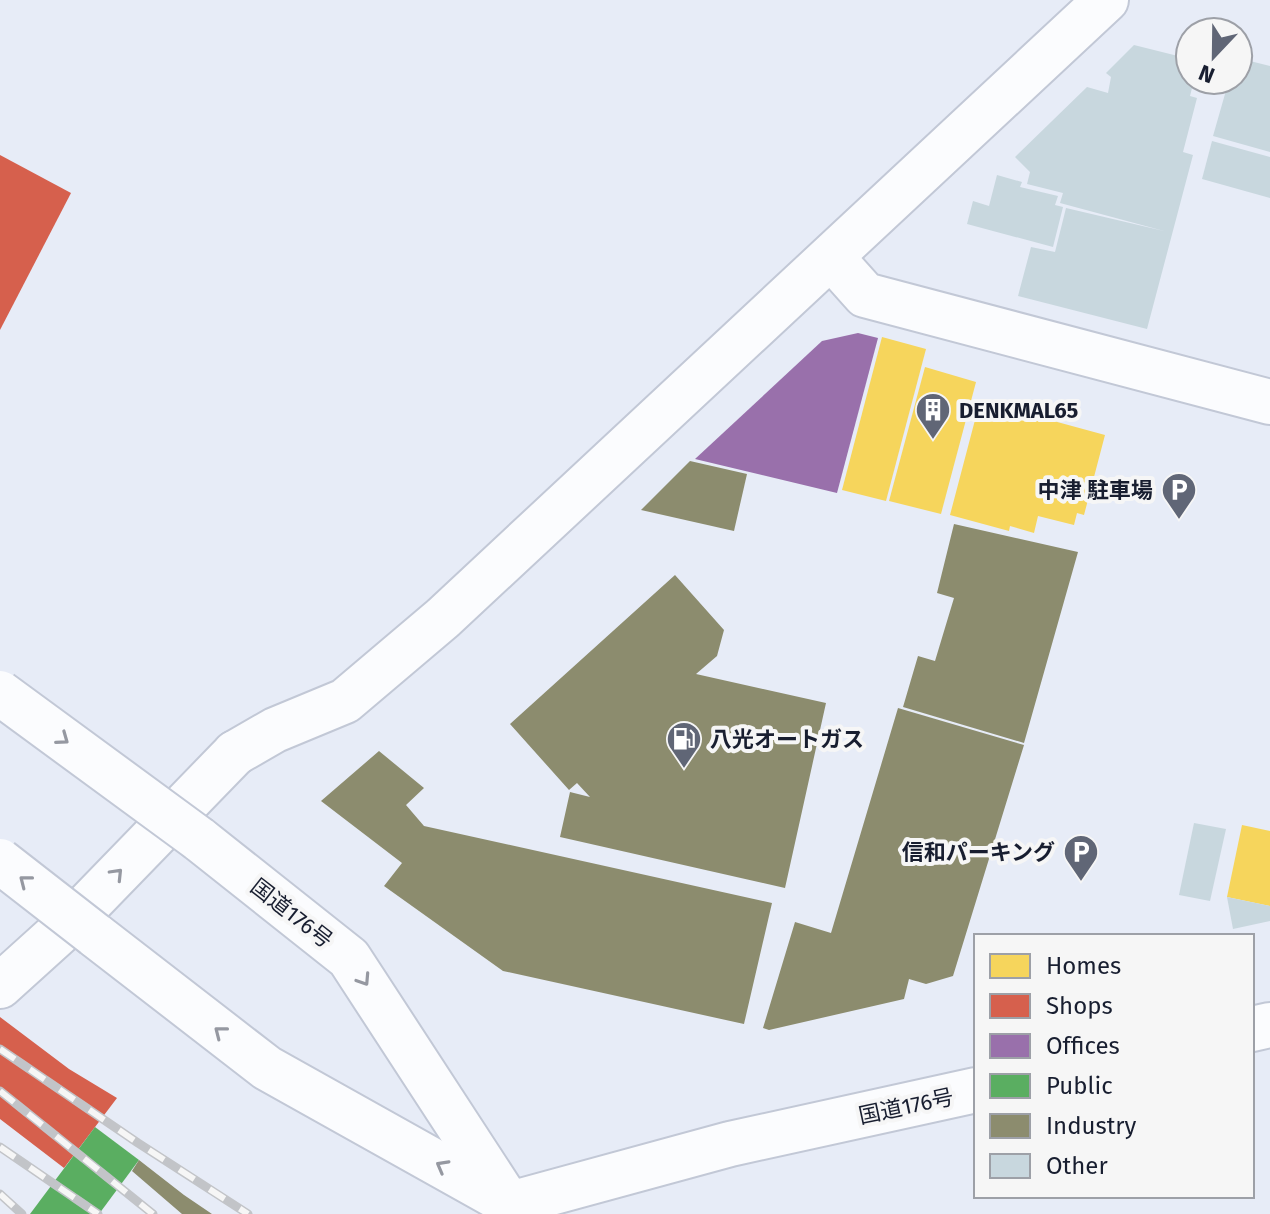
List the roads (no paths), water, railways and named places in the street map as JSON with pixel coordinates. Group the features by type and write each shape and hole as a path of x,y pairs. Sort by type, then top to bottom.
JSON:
{"main road":[{"path":"0,986 73,920 235,753 275,730 345,701 443,618 1106,0"},
{"path":"832,258 865,295 1270,402"},
{"name":"国道176号","path":"0,693 199,839 349,958 516,1209 730,1144 974,1090"},
{"path":"0,861 267,1068 516,1209"}],"railway":[{"path":"0,1049 248,1214"},
{"path":"0,1091 153,1214"},
{"path":"0,1147 98,1214"},
{"path":"0,1194 22,1214"}],"place":[{"name":"DENKMAL65","path":"933,441"},
{"name":"中津 駐車場","path":"1179,521"},
{"name":"八光オートガス","path":"684,770"},
{"name":"信和パーキング","path":"1081,883"}]}
